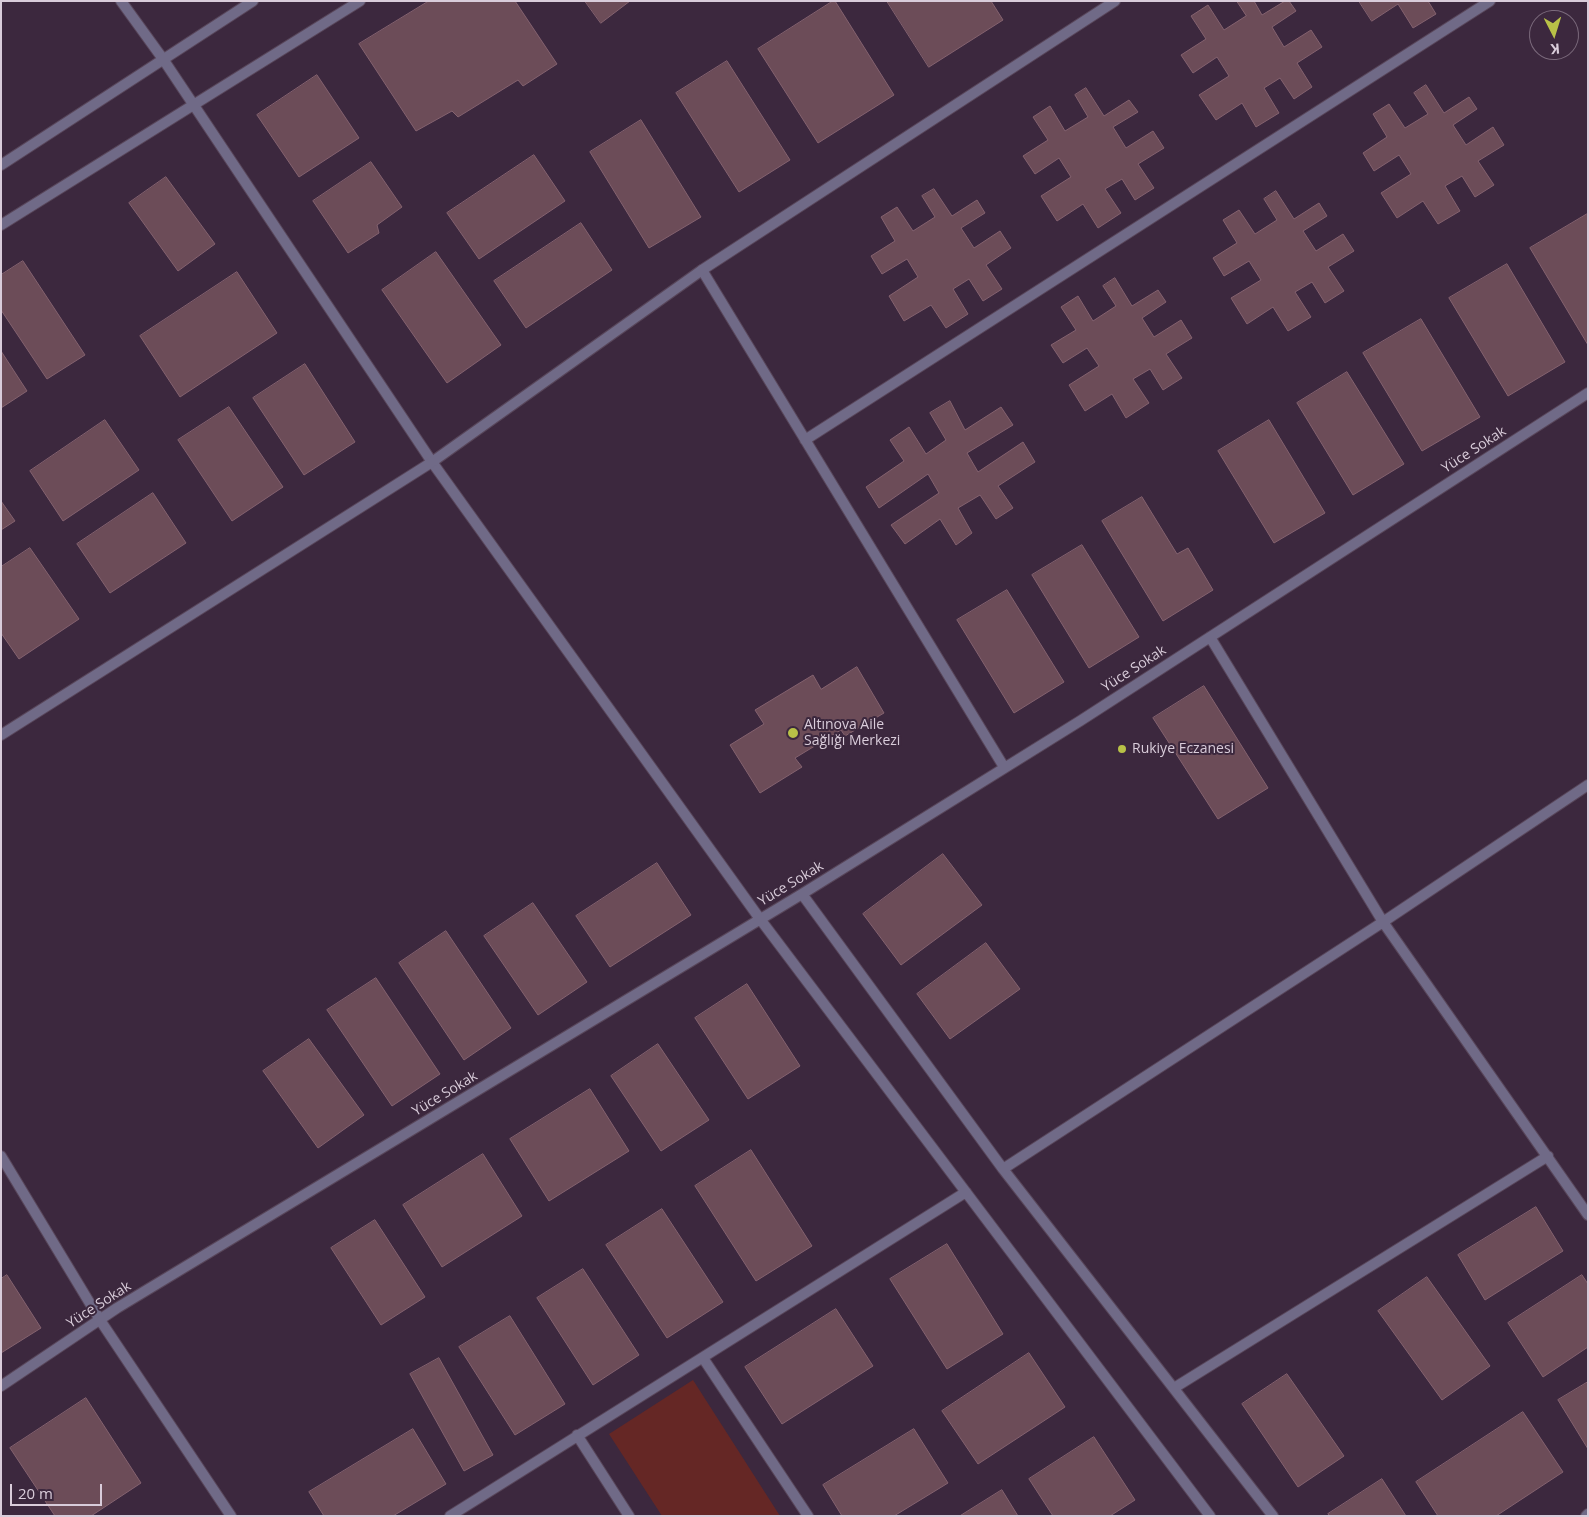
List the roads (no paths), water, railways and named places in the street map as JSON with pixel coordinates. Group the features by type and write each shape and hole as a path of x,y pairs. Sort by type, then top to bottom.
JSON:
{"street":[{"path":"122,1 194,105 432,462 760,919 1210,1516"},
{"path":"1,165 253,1"},
{"path":"1,225 360,1"},
{"path":"1,735 432,462 702,270 1115,1"},
{"path":"804,440 1490,1"},
{"path":"702,270 1004,767"},
{"name":"Yüce Sokak","path":"1,1386 117,1308 802,894 1080,721 1588,393"},
{"path":"1210,637 1383,922 1588,1215"},
{"path":"1003,1168 1383,922 1588,785"},
{"path":"802,894 1003,1168 1273,1516"},
{"path":"1,1156 100,1320 231,1516"},
{"path":"1174,1388 1548,1156"},
{"path":"450,1516 966,1192"},
{"path":"703,1358 808,1516"},
{"path":"577,1435 629,1516"}],"place":[{"name":"Altınova Aile Sağlığı Merkezi","path":"793,733"},
{"name":"Rukiye Eczanesi","path":"1122,749"}]}
